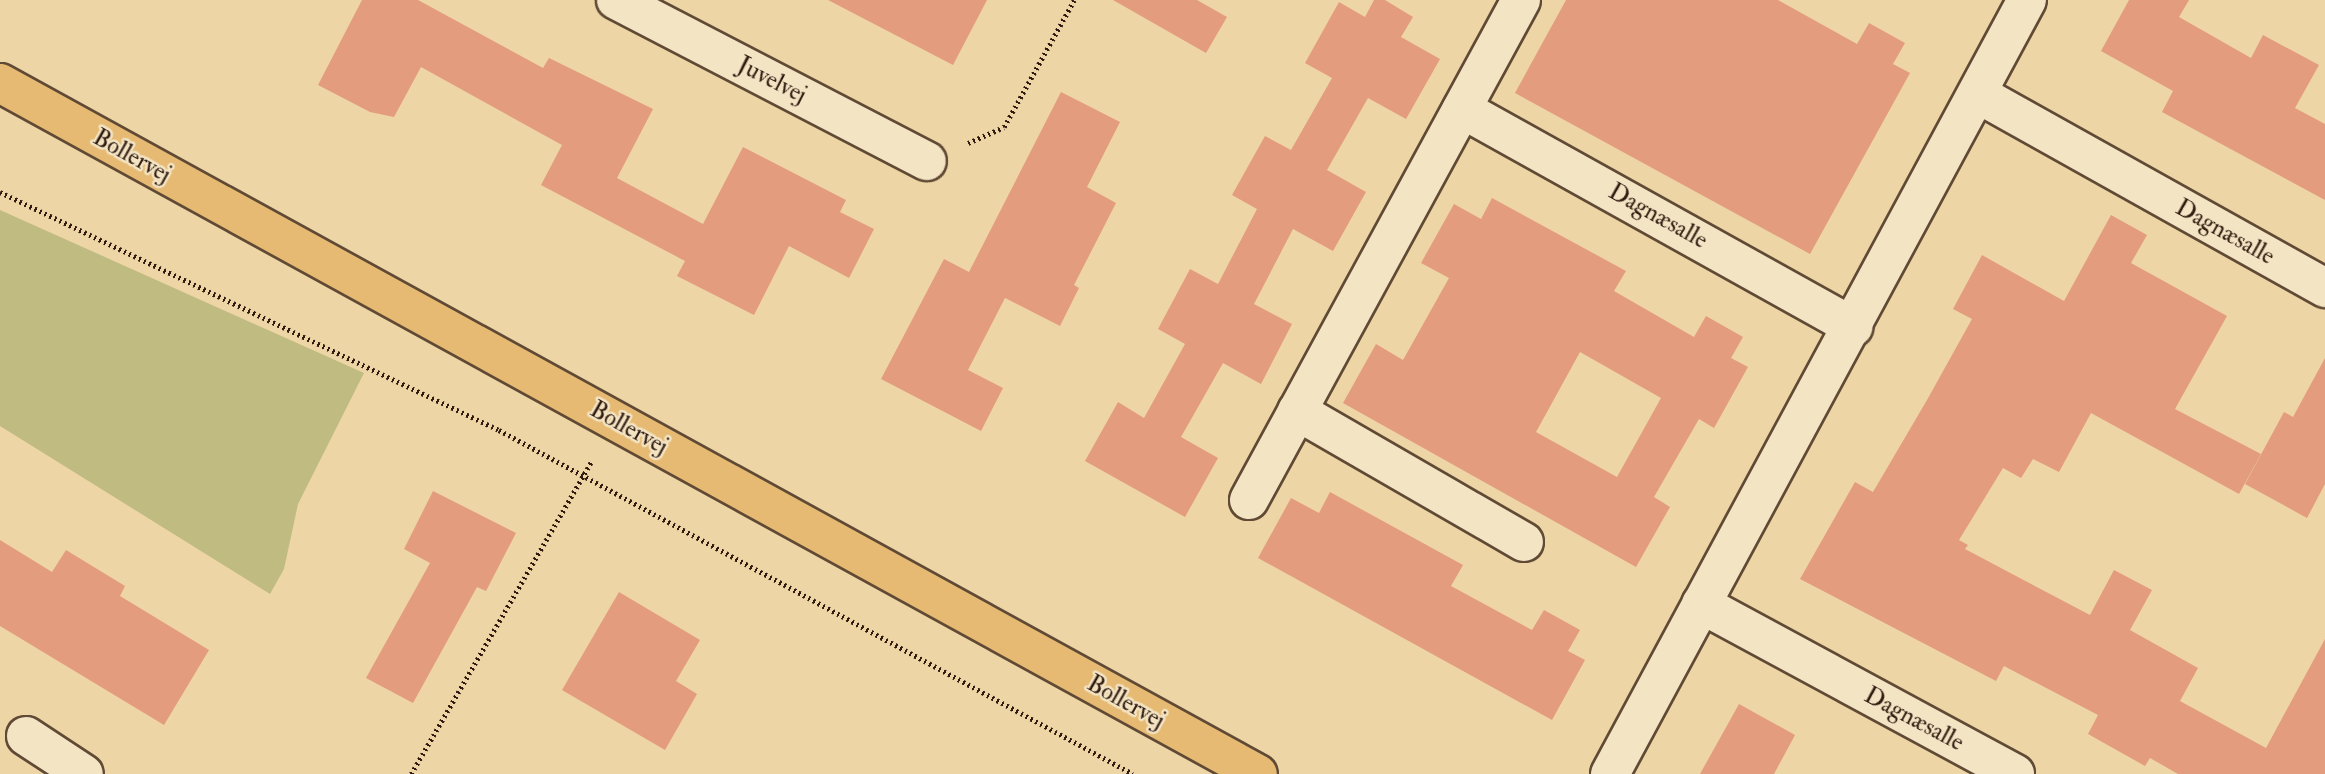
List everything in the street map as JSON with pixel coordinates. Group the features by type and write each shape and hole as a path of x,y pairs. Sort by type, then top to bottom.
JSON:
{"main road":[{"name":"Bollervej","path":"0,83 1258,774"}],"street":[{"name":"Juvelvej","path":"616,0 927,161"},
{"path":"1249,500 1521,0"},
{"path":"1610,774 2027,0"},
{"name":"Dagnæsalle","path":"1978,94 2325,288"},
{"name":"Dagnæsalle","path":"1462,109 1853,327"},
{"path":"1297,411 1524,542"},
{"name":"Dagnæsalle","path":"1701,604 2015,774"},
{"path":"26,736 84,774"}],"path":[{"path":"927,161 1004,127 1074,0"},
{"path":"0,192 299,331 499,430 1133,774"},
{"path":"411,774 583,477"}],"shaded area":[{"path":"0,210 364,373 298,504 284,569 270,594 0,426"}],"building":[{"path":"362,0 418,0 543,68 549,58 653,109 617,178 703,224 743,147 846,200 840,212 874,229 849,278 789,246 754,315 677,276 685,261 541,185 562,145 421,67 394,117 370,112 318,85"},
{"path":"828,0 987,0 953,65"},
{"path":"1113,0 1197,0 1227,17 1206,53"},
{"path":"1374,0 1385,0 1413,17 1401,37 1440,59 1406,119 1368,98 1327,170 1366,192 1333,251 1293,229 1254,304 1292,324 1261,384 1223,363 1181,437 1218,458 1185,517 1085,461 1118,402 1144,418 1185,344 1158,329 1190,269 1218,284 1257,209 1232,195 1265,136 1291,150 1332,78 1305,63 1339,2 1365,17"},
{"path":"1566,0 1778,0 1857,44 1869,23 1905,43 1893,64 1910,73 1810,254 1515,93"},
{"path":"2129,0 2189,0 2179,17 2251,58 2263,35 2319,65 2295,108 2325,124 2325,200 2162,112 2173,91 2101,51"},
{"path":"1061,92 1120,122 1087,187 1116,203 1074,285 1079,288 1060,326 1005,298 968,370 1003,388 981,431 881,379 944,259 969,272"},
{"path":"1492,198 1626,271 1614,291 1694,337 1706,316 1743,337 1731,358 1748,367 1714,428 1699,419 1654,497 1670,507 1636,567 1343,403 1376,344 1403,360 1449,278 1421,263 1454,204 1481,219","holes":["1580,352 1661,398 1617,477 1536,432"]},
{"path":"2111,215 2147,235 2131,263 2227,316 2175,409 2261,454 2239,494 2091,413 2059,472 2033,459 2021,478 2003,468 1959,540 1968,545 1965,549 2090,615 2114,570 2152,590 2130,630 2198,668 2180,701 2266,748 2325,639 2325,774 2178,774 2150,758 2145,766 2088,734 2098,715 2004,666 1996,681 1800,579 1855,482 1873,492 1927,400 1972,319 1953,309 1982,255 2064,301"},
{"path":"2325,358 2325,484 2307,518 2245,484 2284,412 2293,417"},
{"path":"433,491 516,533 486,591 477,587 413,703 366,678 430,563 404,549"},
{"path":"1330,492 1463,565 1451,586 1532,630 1544,610 1580,630 1568,651 1585,660 1552,720 1258,558 1291,498 1319,513"},
{"path":"0,540 52,572 66,550 125,586 120,596 209,650 164,725 0,626"},
{"path":"619,592 700,640 676,681 697,694 665,750 562,690"},
{"path":"1739,704 1795,735 1774,774 1700,774"}]}
